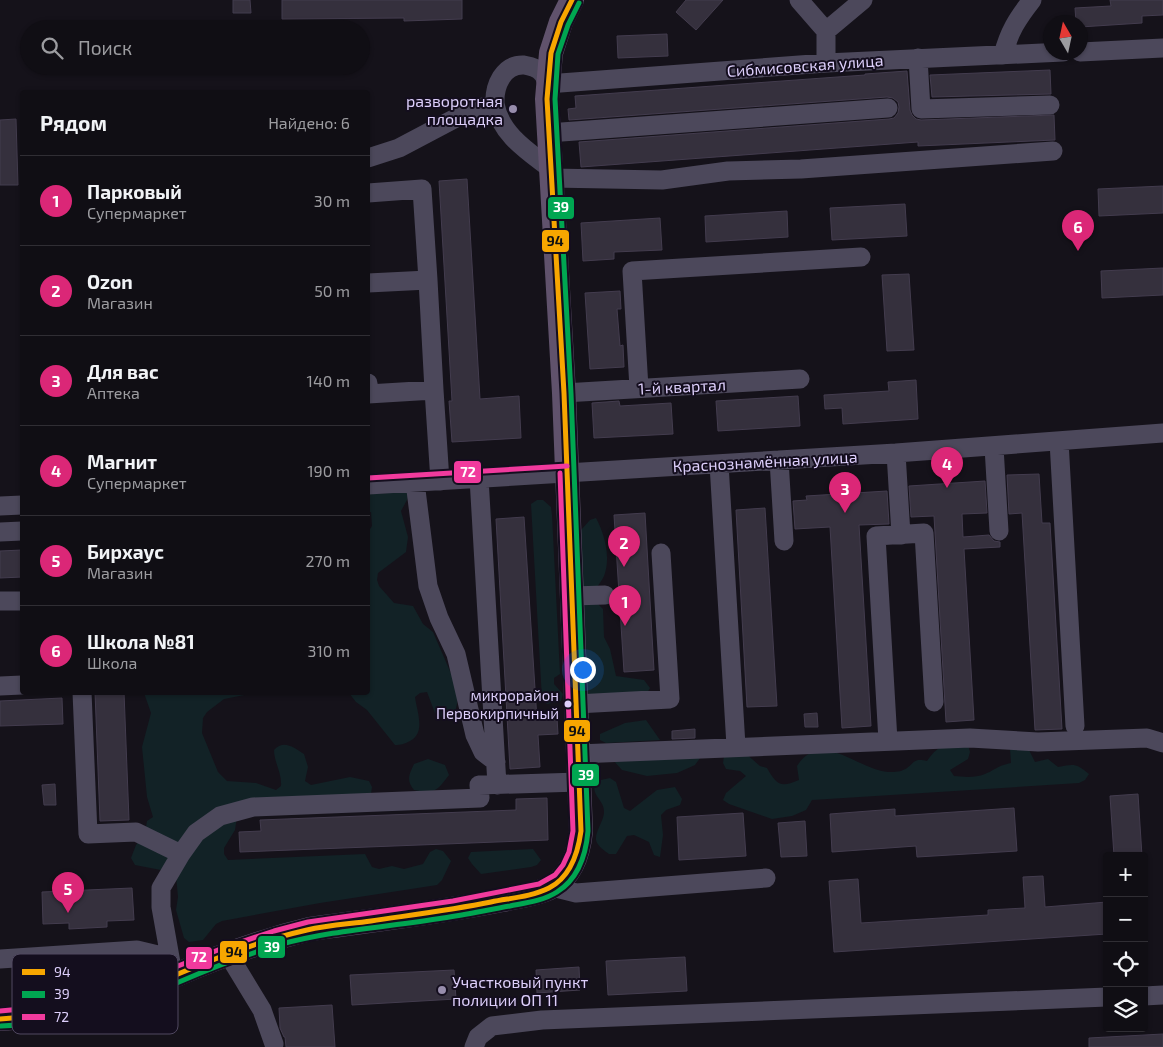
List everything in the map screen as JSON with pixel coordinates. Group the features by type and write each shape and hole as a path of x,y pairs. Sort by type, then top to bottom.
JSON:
{"main road":[{"path":"178,968 310,929 483,904 530,894 559,880 576,857 580,846 581,831 564,393 548,133 547,84 551,53 561,22 572,0"}],"street":[{"path":"799,0 826,30 826,63"},
{"path":"826,30 863,0"},
{"path":"1003,55 1008,37 1016,21 1032,0"},
{"path":"1088,52 1163,48"},
{"name":"Сибмисовская улица","path":"547,84 826,63 1043,53"},
{"path":"918,58 921,109 1050,105"},
{"path":"547,84 542,73 531,66 518,65 505,70 494,94 497,116 504,128 551,174 662,180 728,171 801,169 1053,151"},
{"path":"370,157 400,148 472,110 495,104"},
{"path":"548,133 888,108"},
{"path":"370,192 422,189 440,481"},
{"path":"639,388 632,271 861,257"},
{"path":"370,283 428,280"},
{"name":"1-й квартал","path":"564,393 800,378"},
{"path":"370,394 434,390"},
{"name":"Краснознамённая улица","path":"370,485 896,453 1163,433"},
{"path":"1059,441 1075,726"},
{"path":"994,446 999,530"},
{"path":"896,453 900,535"},
{"path":"779,460 784,541"},
{"path":"719,464 736,746"},
{"path":"479,478 497,785"},
{"path":"415,482 428,586 439,618 456,654 475,735 483,752 496,762"},
{"path":"0,506 20,505"},
{"path":"0,532 20,531"},
{"path":"888,740 876,536 924,533 934,702"},
{"path":"576,704 670,699 661,553"},
{"path":"572,596 605,594"},
{"path":"0,602 20,601"},
{"path":"0,686 20,685"},
{"path":"82,695 88,834 136,832 181,854"},
{"path":"578,754 736,746 970,738 1038,742 1147,738 1163,743"},
{"path":"170,954 161,907 161,888 196,833 220,816 253,806 480,798 479,786 579,782"},
{"path":"559,880 576,893 766,878"},
{"path":"76,954 137,950 154,954"},
{"path":"228,954 262,1010 274,1044"},
{"path":"1148,996 1163,995"},
{"path":"474,1047 478,1037 492,1026 542,1020 1103,997"}],"shaded area":[{"path":"409,492 401,511 408,537 406,552 378,573 377,580 379,586 394,603 413,606 423,624 433,632 456,685 458,699 455,713 441,717 435,713 427,692 420,693 415,697 419,722 418,733 410,741 395,745 367,710 356,702 351,695 370,695 370,529 372,526 370,494"},
{"path":"537,500 543,500 551,507 560,674 554,678 554,684 563,694 561,701 547,704 542,699 531,504"},
{"path":"596,518 606,547 606,569 603,578 595,590 583,591 581,530 590,520"},
{"path":"583,603 598,604 603,609 604,637 610,649 616,676 644,680 650,688 646,695 587,694"},
{"path":"145,695 245,695 224,699 207,712 203,718 202,733 218,772 227,781 256,783 276,790 281,786 281,781 274,750 285,745 293,747 304,754 308,767 305,781 311,785 350,777 369,781 372,787 371,794 238,810 235,830 224,848 224,854 228,860 365,854 372,867 379,869 392,866 404,869 423,864 430,852 436,849 443,851 451,861 442,880 437,885 320,903 222,921 216,924 203,940 189,942 184,938 176,910 178,897 176,876 171,872 135,865 131,858 136,845 145,834 147,821 153,817 147,797 142,747 151,713"},
{"path":"646,720 660,740 606,743 600,740 600,734 625,723"},
{"path":"968,745 970,752 968,759 950,770 954,776 970,777 981,775 1011,763 1010,748 1029,750 1035,762 1048,759 1058,767 1075,765 1089,774 1085,780 1079,783 812,800 806,810 792,816 772,819 729,804 723,800 726,793 746,776 740,771 726,769 723,763 724,756 745,753 760,766 767,768 777,781 787,784 799,780 797,766 807,755 817,751 840,754 876,770 894,772 907,768 918,760 927,761 936,751 944,746"},
{"path":"703,754 695,765 677,773 647,776 622,770 612,759"},
{"path":"428,759 445,765 449,775 435,790 427,792 414,790 409,780 412,768 414,764"},
{"path":"610,778 616,782 624,808 630,811 657,790 675,787 682,799 680,805 666,810 661,815 663,835 660,857 654,855 649,842 634,835 627,836 616,854 609,854 598,844 596,837 604,808 594,790 594,786 596,781"},
{"path":"533,849 541,860 537,865 481,874 468,858 471,852"}],"building":[{"path":"233,0 250,0 251,13 233,13"},
{"path":"282,0 462,0 462,19 404,21 404,18 282,19"},
{"path":"686,0 723,0 696,30 676,12"},
{"path":"1110,0 1163,0 1163,15 1142,16 1142,23 1088,26 1088,15 1076,15 1075,8 1111,6"},
{"path":"667,34 668,56 618,58 617,36"},
{"path":"1050,70 1051,94 932,97 930,75"},
{"path":"907,71 910,110 916,119 1054,115 1055,140 918,146 918,142 581,167 579,142 889,119 894,118 898,113 899,107 898,102 893,98 887,97 569,120 568,109 576,108 575,96"},
{"path":"16,119 18,185 0,185 0,120"},
{"path":"467,179 480,399 519,396 521,438 452,442 449,401 452,401 439,181"},
{"path":"1163,186 1163,213 1099,216 1098,189"},
{"path":"905,204 907,236 832,240 830,208"},
{"path":"787,211 788,237 706,242 705,216"},
{"path":"660,218 662,250 614,252 614,259 583,261 581,223"},
{"path":"1163,268 1163,295 1102,298 1101,271"},
{"path":"909,274 914,350 887,351 882,275"},
{"path":"620,291 621,309 617,309 620,346 623,345 624,367 590,369 585,293"},
{"path":"916,380 918,419 843,424 842,408 825,409 824,395 889,391 888,382"},
{"path":"798,396 800,426 718,431 716,401"},
{"path":"619,401 620,406 671,403 673,434 594,438 592,403"},
{"path":"1039,474 1042,523 1050,523 1062,729 1035,730 1022,513 1009,514 1007,475"},
{"path":"985,481 987,513 962,514 963,537 989,535 994,541 1000,542 1000,547 964,549 974,720 946,722 934,516 911,517 909,486"},
{"path":"887,491 889,524 859,525 871,726 842,728 830,527 795,529 793,501 807,500 806,496"},
{"path":"765,508 777,706 747,707 736,510"},
{"path":"645,513 654,670 624,672 614,515"},
{"path":"524,517 537,720 557,718 558,734 538,735 540,767 510,769 496,519"},
{"path":"20,550 20,577 0,578 0,551"},
{"path":"95,695 124,695 129,820 100,821"},
{"path":"62,698 63,724 0,726 0,701"},
{"path":"817,713 818,727 805,727 804,714"},
{"path":"695,729 695,738 672,739 672,731"},
{"path":"55,784 56,805 44,805 42,785"},
{"path":"1138,794 1142,852 1114,852 1110,796"},
{"path":"547,798 548,840 240,852 239,832 261,831 260,820 516,810 516,799"},
{"path":"1014,808 1017,851 917,857 916,846 832,852 830,814 895,809 895,816"},
{"path":"743,813 746,856 679,860 677,817"},
{"path":"805,821 807,856 781,857 778,823"},
{"path":"1043,876 1045,907 1103,902 1103,934 834,952 829,881 858,879 861,923 988,915 988,910 1025,908 1023,877"},
{"path":"132,888 134,920 107,921 107,927 69,929 69,923 43,924 42,892"},
{"path":"685,957 687,991 608,995 606,961"},
{"path":"579,967 580,990 537,993 536,970"},
{"path":"454,970 456,999 352,1005 350,975"},
{"path":"332,1005 335,1047 286,1047 285,1037 280,1028 279,1008"},
{"path":"1163,1034 1163,1047 1089,1047 1089,1038"}],"transit line":[{"name":"94","path":"178,974 258,944 307,930 446,910 535,893 557,883 563,878 572,864 578,848 581,831 564,393 547,99 551,53 561,22 572,0"},
{"name":"39","path":"178,983 228,962 298,940 339,932 451,917 546,898 564,887 580,865 588,831 571,393 555,99 558,54 568,25 579,3"},
{"name":"72","path":"370,478 567,466"},
{"name":"72","path":"178,966 223,948 308,922 453,901 539,884 555,875 563,865 569,852 573,831 560,473"},
{"name":"72","path":"0,1011 12,1010"},
{"name":"94","path":"0,1019 12,1018"},
{"name":"39","path":"1,1026 12,1025"}],"place":[{"name":"разворотная площадка","path":"513,109"},
{"name":"Школа №81","path":"1078,251"},
{"name":"Магнит","path":"947,488"},
{"name":"Для вас","path":"845,513"},
{"name":"Ozon","path":"624,567"},
{"name":"Парковый","path":"625,626"},
{"name":"микрорайон Первокирпичный","path":"568,704"},
{"name":"Бирхаус","path":"68,913"},
{"name":"Участковый пункт полиции ОП 11","path":"442,990"}]}
